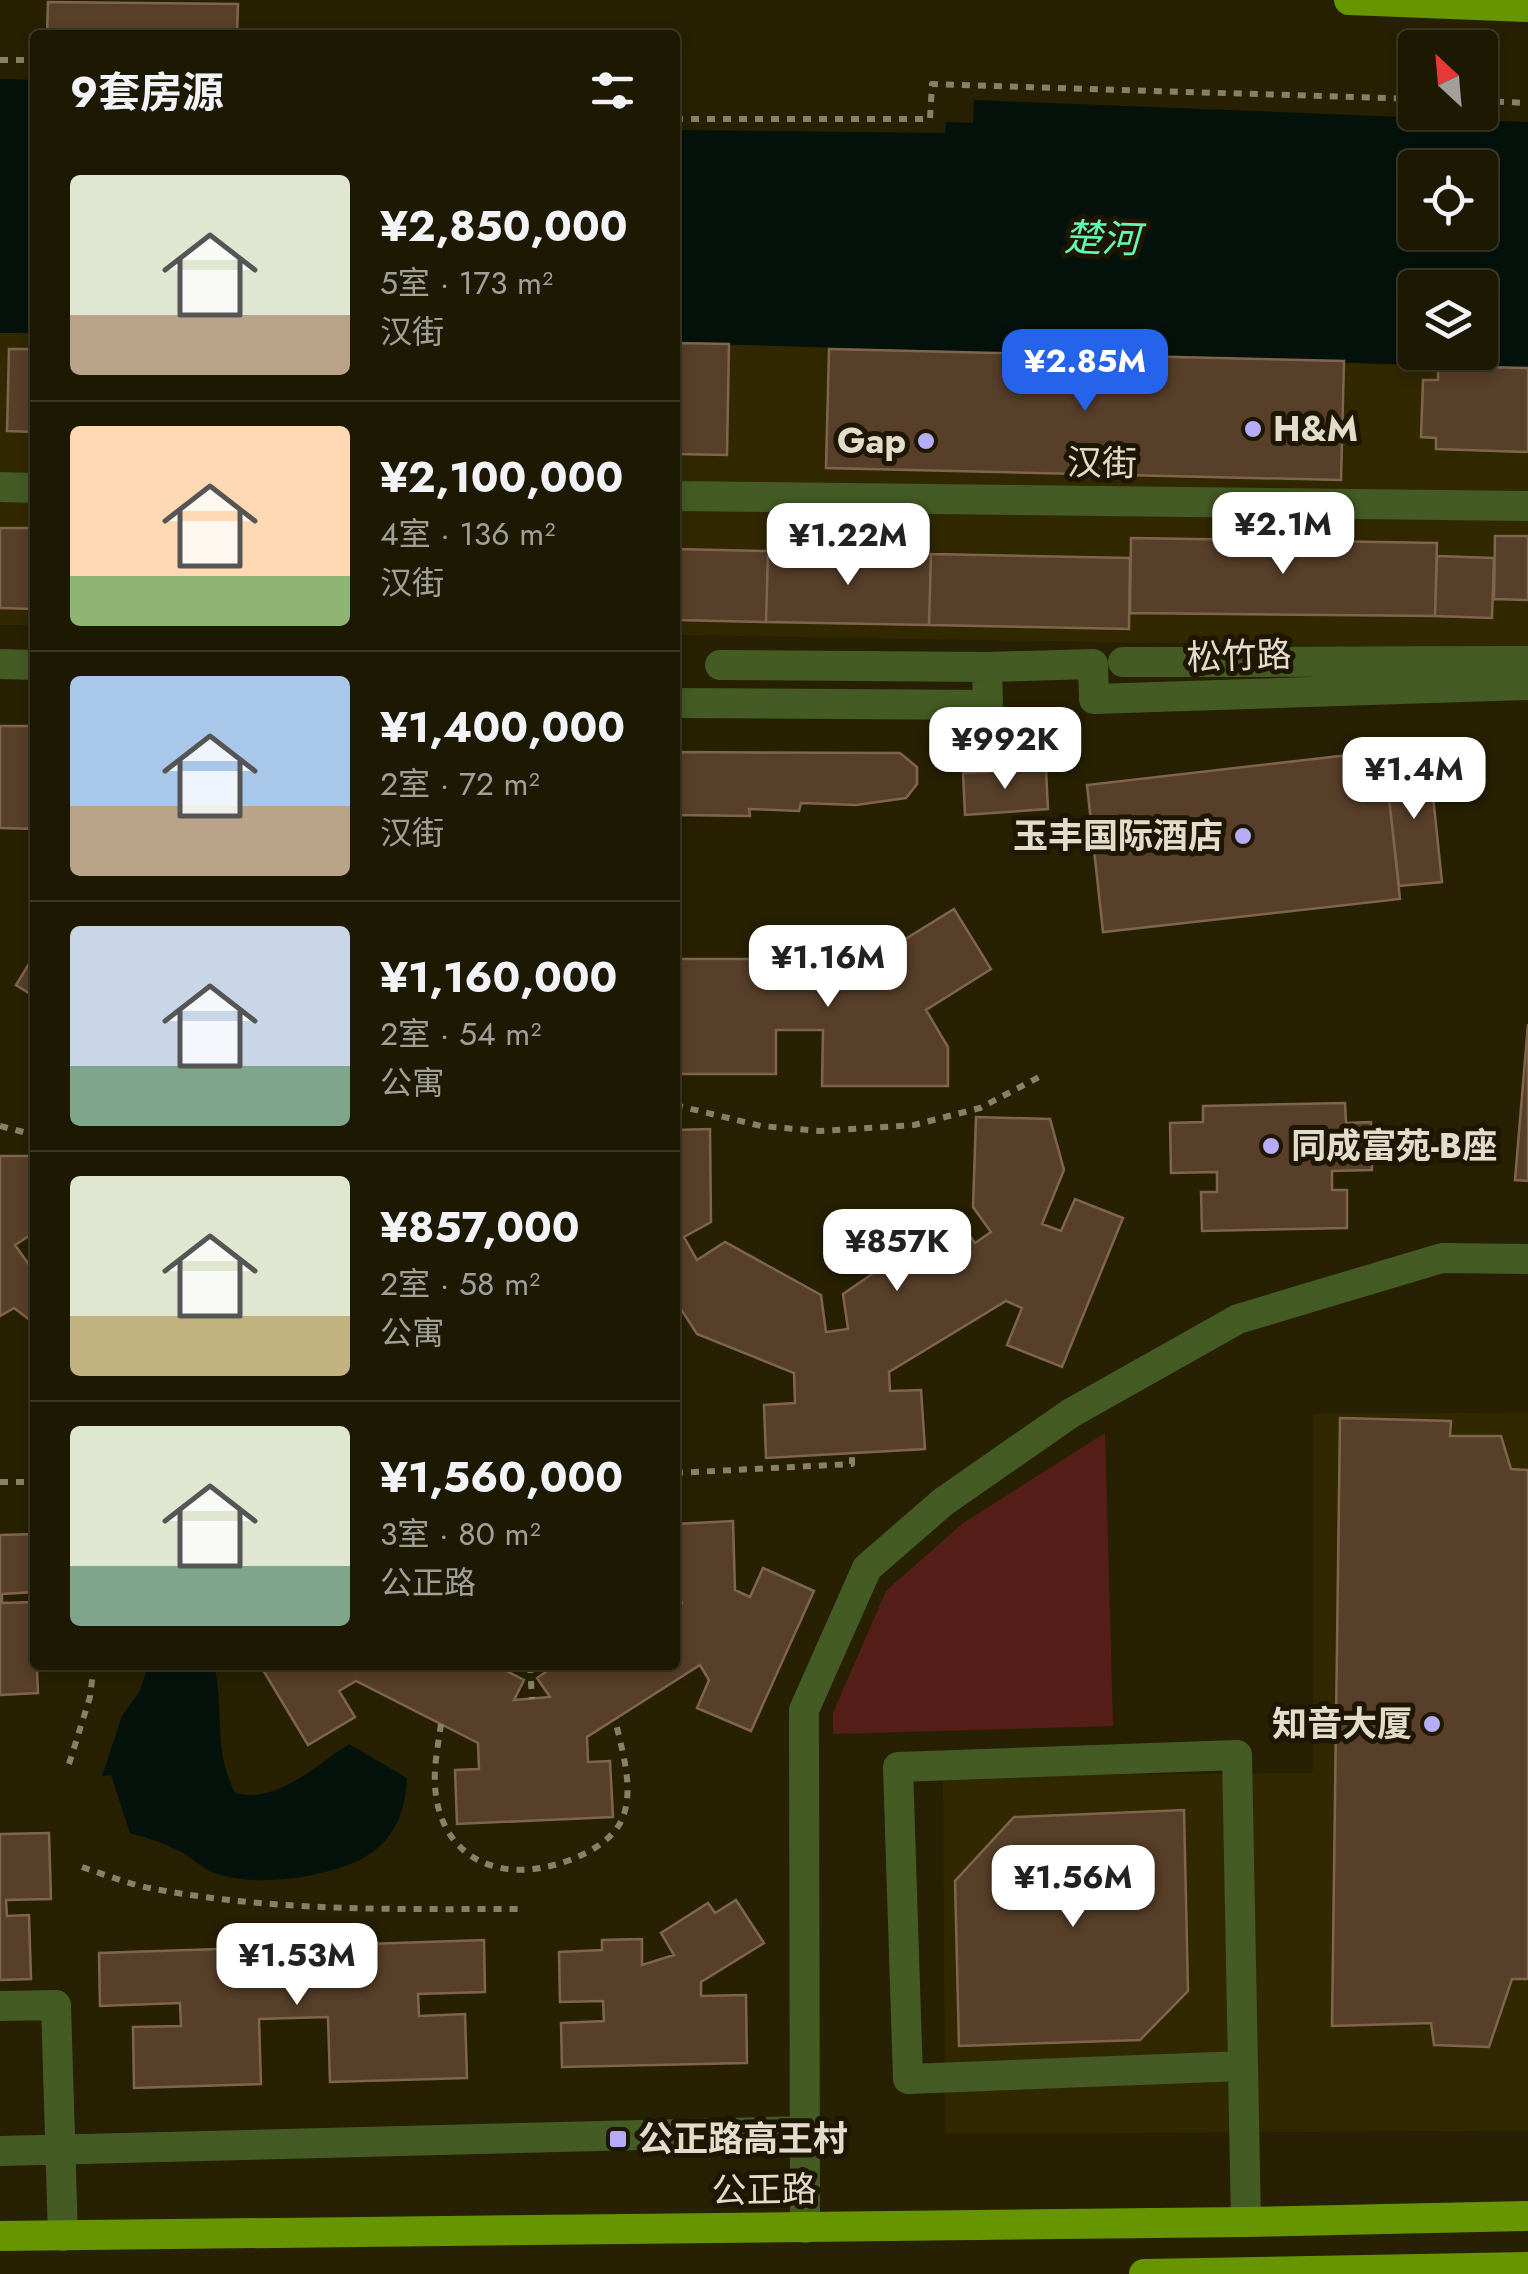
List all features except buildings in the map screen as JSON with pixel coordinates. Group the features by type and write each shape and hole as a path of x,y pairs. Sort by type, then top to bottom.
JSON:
{"main road":[{"path":"1349,0 1528,7"},
{"name":"公正路","path":"0,2236 1528,2216"},
{"path":"1144,2274 1528,2266"}],"street":[{"path":"0,487 30,488"},
{"name":"汉街","path":"680,496 1528,506"},
{"path":"1123,662 1528,661"},
{"path":"0,664 30,665"},
{"name":"松竹路","path":"987,667 1093,664 1094,699 1528,684"},
{"path":"680,703 988,704 987,667 720,666"},
{"path":"805,2228 804,1710 868,1568 943,1502 1071,1413 1238,1318 1442,1258 1528,1259"},
{"path":"1243,2066 908,2079 898,1767 1237,1756 1243,2066 1246,2222"},
{"path":"0,2006 56,2005 62,2236"},
{"path":"0,2152 804,2131"}],"path":[{"path":"0,60 30,60"},
{"path":"680,119 930,119 932,84 1398,99"},
{"path":"1498,101 1528,102"},
{"path":"680,1106 762,1126 820,1131 914,1125 980,1108 1046,1074"},
{"path":"0,1126 30,1134"},
{"path":"680,1473 852,1464 852,1453"},
{"path":"0,1482 30,1482"},
{"path":"68,1764 90,1698 93,1670"},
{"path":"530,1670 532,1699"},
{"path":"441,1724 434,1772 439,1808 453,1840 475,1861 521,1872 570,1860 600,1844 618,1826 626,1803 626,1773 615,1719"},
{"path":"82,1867 152,1889 235,1901 337,1910 523,1909"}],"shaded area":[{"path":"0,333 30,333 30,625 0,625"},
{"path":"680,343 1398,364 1398,370 1528,368 1528,649 680,635"},
{"path":"1528,1412 1528,2131 945,2134 943,1776 1313,1773 1313,1414"},
{"path":"1105,1433 1113,1726 833,1734 833,1713 886,1591 963,1523"}],"water":[{"path":"0,79 30,80 30,333 0,333"},
{"name":"楚河","path":"974,100 1398,117 1398,130 1498,130 1498,121 1528,122 1528,368 1498,367 1498,270 1398,270 1398,364 680,343 680,130 945,133 946,122 973,123"},
{"path":"146,1670 215,1670 221,1745 235,1793 251,1795 281,1788 349,1744 407,1778 404,1801 390,1835 364,1858 347,1865 307,1876 260,1880 214,1873 175,1849 130,1833 111,1775 102,1776 122,1716 140,1691"}],"place":[{"name":"H&M","path":"1253,429"},
{"name":"Gap","path":"926,441"},
{"name":"玉丰国际酒店","path":"1243,836"},
{"name":"同成富苑-B座","path":"1271,1146"},
{"name":"知音大厦","path":"1432,1724"},
{"name":"公正路高王村","path":"618,2139"}]}
